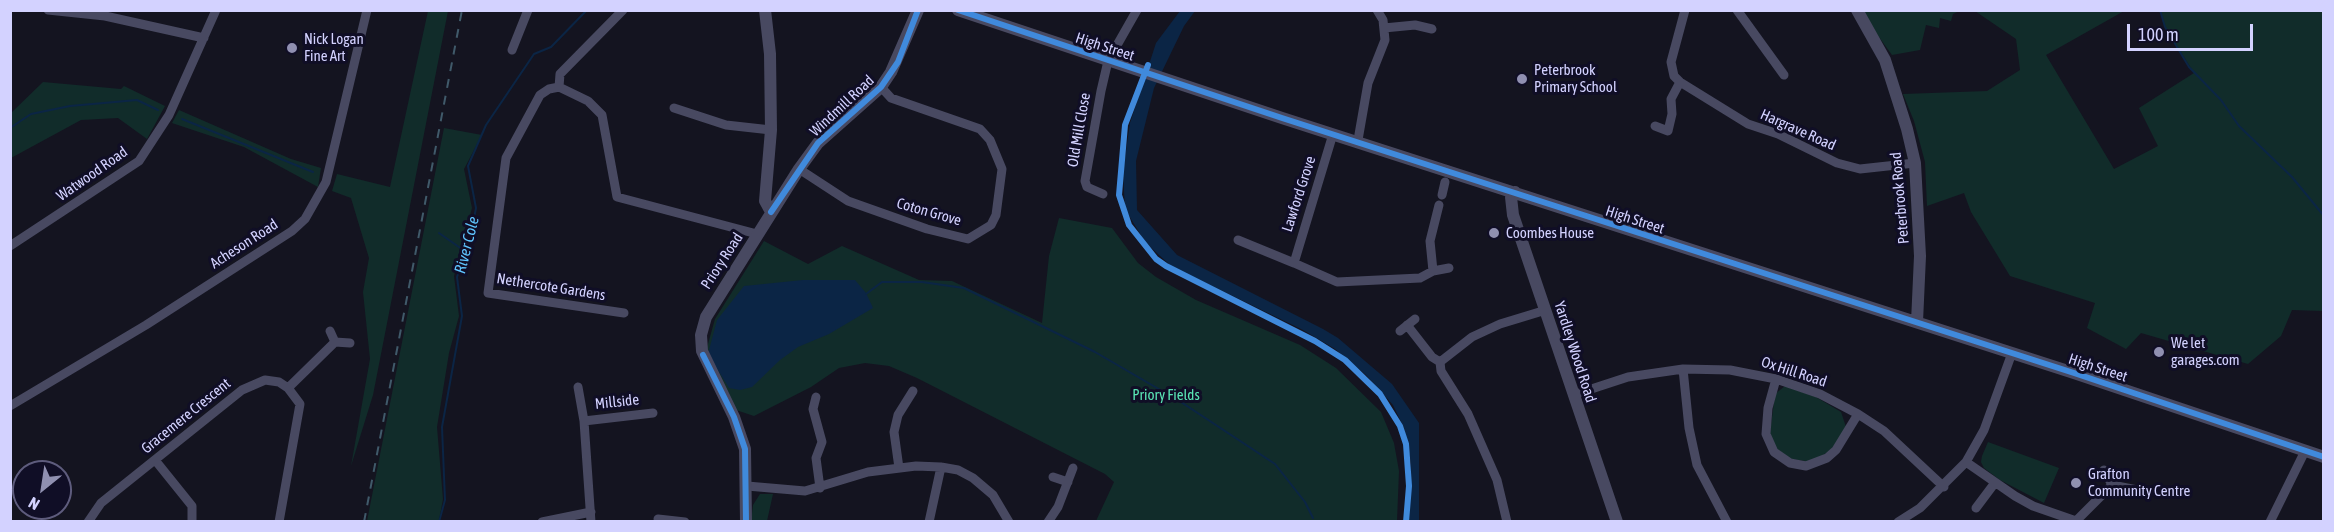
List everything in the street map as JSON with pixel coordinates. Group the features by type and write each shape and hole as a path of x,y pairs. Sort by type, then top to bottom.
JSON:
{"street":[{"path":"48,10 105,16 204,38"},
{"name":"Watwood Road","path":"10,246 139,161 169,116 216,10"},
{"name":"Acheson Road","path":"10,406 146,325 292,231 305,219 326,182 367,10"},
{"path":"512,50 528,10"},
{"name":"Nethercote Gardens","path":"623,10 560,74 559,87 540,95 506,158 488,293 624,313"},
{"path":"765,10 770,54 771,130 765,201 771,212"},
{"name":"Windmill Road","path":"771,212 799,169 839,122 881,87 898,62 918,10"},
{"name":"High Street","path":"958,10 1138,71 1358,140 2013,353 2324,457"},
{"path":"1108,61 1137,10"},
{"path":"1358,140 1368,83 1385,40 1384,28 1377,10"},
{"path":"1655,126 1668,131 1672,120 1671,99 1680,82 1674,76 1671,62 1685,10"},
{"path":"1737,10 1784,75"},
{"name":"Peterbrook Road","path":"1857,10 1885,60 1915,163 1920,248 1917,322"},
{"path":"1384,28 1415,25 1432,30"},
{"name":"Old Mill Close","path":"1103,194 1087,187 1085,181 1108,61"},
{"name":"Hargrave Road","path":"1680,82 1749,124 1778,134 1837,163 1860,169 1915,163"},
{"path":"559,87 588,101 602,114 617,197 757,234"},
{"name":"Coton Grove","path":"799,169 848,201 927,229 968,239 991,225 996,215 1002,169 990,140 980,129 891,98 881,87"},
{"path":"674,108 726,125 771,130"},
{"name":"Lawford Grove","path":"1294,263 1333,134"},
{"path":"1433,271 1430,241 1445,182"},
{"name":"Yardley Wood Road","path":"1515,192 1511,197 1513,215 1617,522"},
{"name":"Priory Road","path":"746,522 745,449 739,430 707,365 701,346 703,326 710,307 771,212"},
{"path":"1238,240 1337,282 1420,278 1433,271 1449,268"},
{"path":"1255,259 1259,248"},
{"path":"1440,362 1472,337 1500,324 1546,310"},
{"path":"1415,319 1404,328 1432,357 1440,362"},
{"path":"330,331 335,342"},
{"path":"279,522 300,404 288,388 335,342 350,343"},
{"path":"1898,522 1920,508 1944,487 1966,462 1984,430 2013,353"},
{"path":"1440,362 1441,371 1468,414 1497,480 1508,522"},
{"path":"1683,369 1689,428 1697,465 1727,522"},
{"name":"Ox Hill Road","path":"1573,394 1628,377 1683,369 1730,370 1776,379 1820,394 1858,414 1884,431 1944,487"},
{"path":"1776,379 1768,408 1766,434 1774,452 1790,463 1806,466 1827,458 1836,450 1858,414"},
{"name":"Gracemere Crescent","path":"88,522 101,503 252,383 271,380 288,388"},
{"path":"542,522 591,517 584,421 578,387"},
{"path":"899,468 894,432 898,415 913,391"},
{"path":"816,397 813,409 822,442 816,458 820,488"},
{"name":"Millside","path":"584,421 653,413"},
{"path":"2270,522 2305,451"},
{"path":"155,460 192,506 192,522"},
{"path":"1966,462 1994,484 2033,506 2065,520 2078,521 2112,485"},
{"path":"747,486 805,491 868,472 899,468 941,467 958,470 973,478 993,495 1009,522"},
{"path":"929,522 941,467"},
{"path":"1048,522 1058,507 1073,468"},
{"path":"2104,470 2112,485"},
{"path":"1053,477 1068,482"},
{"path":"1976,508 1994,484"},
{"path":"2112,485 2137,490"},
{"path":"658,519 685,522"}],"green space":[{"path":"428,11 448,11 373,395 351,466 370,359 363,292 369,258 351,198 332,191 337,174 390,187"},
{"path":"1860,11 1959,11 1953,14 1951,21 1940,18 1939,28 1926,25 1920,50 1892,55"},
{"path":"1975,11 2124,11 2046,55 2114,169 2158,146 2139,108 2194,73 2165,27 2160,11 2323,11 2323,311 2292,310 2281,336 2248,364 2141,333 2126,349 2087,328 2095,303 2010,276 1971,212 1964,193 1927,206 1925,162 1914,121 1903,94 1987,91 2020,70 2016,39"},
{"path":"43,82 121,89 124,86 165,106 147,139 118,118 81,120 11,158 11,113"},
{"path":"179,110 291,159 321,168 318,187 244,147 172,123"},
{"path":"444,128 482,135 464,169 472,208 454,276 459,316 449,353 437,427 443,499 439,521 367,521"},
{"name":"Priory Fields","path":"1059,218 1112,228 1138,263 1156,277 1196,300 1300,345 1336,368 1381,412 1394,443 1399,471 1397,521 1096,521 1114,482 1105,474 917,378 889,366 865,363 839,368 811,387 754,416 736,410 706,351 715,319 764,241 808,264 842,246 919,280 952,281 1042,323 1049,256"},
{"path":"1785,386 1816,397 1841,412 1846,427 1832,449 1813,462 1790,459 1776,448 1770,433 1775,394"},
{"path":"1988,442 2059,468 2044,503 2000,480 1984,468 1981,462"},
{"path":"760,494 773,494 767,521 751,522 753,505"}],"water":[{"path":"1180,11 1195,11 1184,26 1154,88 1136,161 1137,210 1177,255 1338,338 1392,384 1419,423 1419,521 1409,521 1411,463 1404,428 1393,405 1366,375 1335,349 1303,330 1171,266 1145,242 1125,209 1123,172 1130,123 1156,43"},
{"path":"803,280 855,280 866,293 873,308 829,334 798,347 780,360 752,387 740,390 729,388 708,354 717,320 744,286"}],"waterway":[{"name":"River Cole","path":"439,522 445,500 442,427 462,316 457,277 470,239 476,208 468,166 486,125 534,54 551,47 587,10"},
{"path":"2160,10 2165,27 2189,67 2221,100 2239,126 2292,177 2324,216"},
{"path":"10,128 31,114 70,106 137,100 158,110"},
{"path":"182,119 313,172"},
{"path":"439,233 466,252"},
{"path":"866,294 882,282 922,282 964,288 1095,352 1181,402 1275,464 1305,502 1313,518"}],"railway":[{"path":"364,522 462,10"}],"cycle path":[{"path":"771,212 818,143 881,87 898,62 918,10"},
{"path":"958,10 1282,118 2074,373 2324,457"},
{"path":"1148,65 1125,125 1119,195 1129,225 1156,259 1166,266 1315,341 1345,360 1380,394 1400,426 1406,444 1409,486 1406,522"},
{"path":"703,355 734,417 745,449 746,522"}],"place":[{"name":"Nick Logan Fine Art","path":"292,48"},
{"name":"Peterbrook Primary School","path":"1522,79"},
{"name":"Coombes House","path":"1494,233"},
{"name":"We let garages.com","path":"2159,352"},
{"name":"Grafton Community Centre","path":"2076,483"}]}
